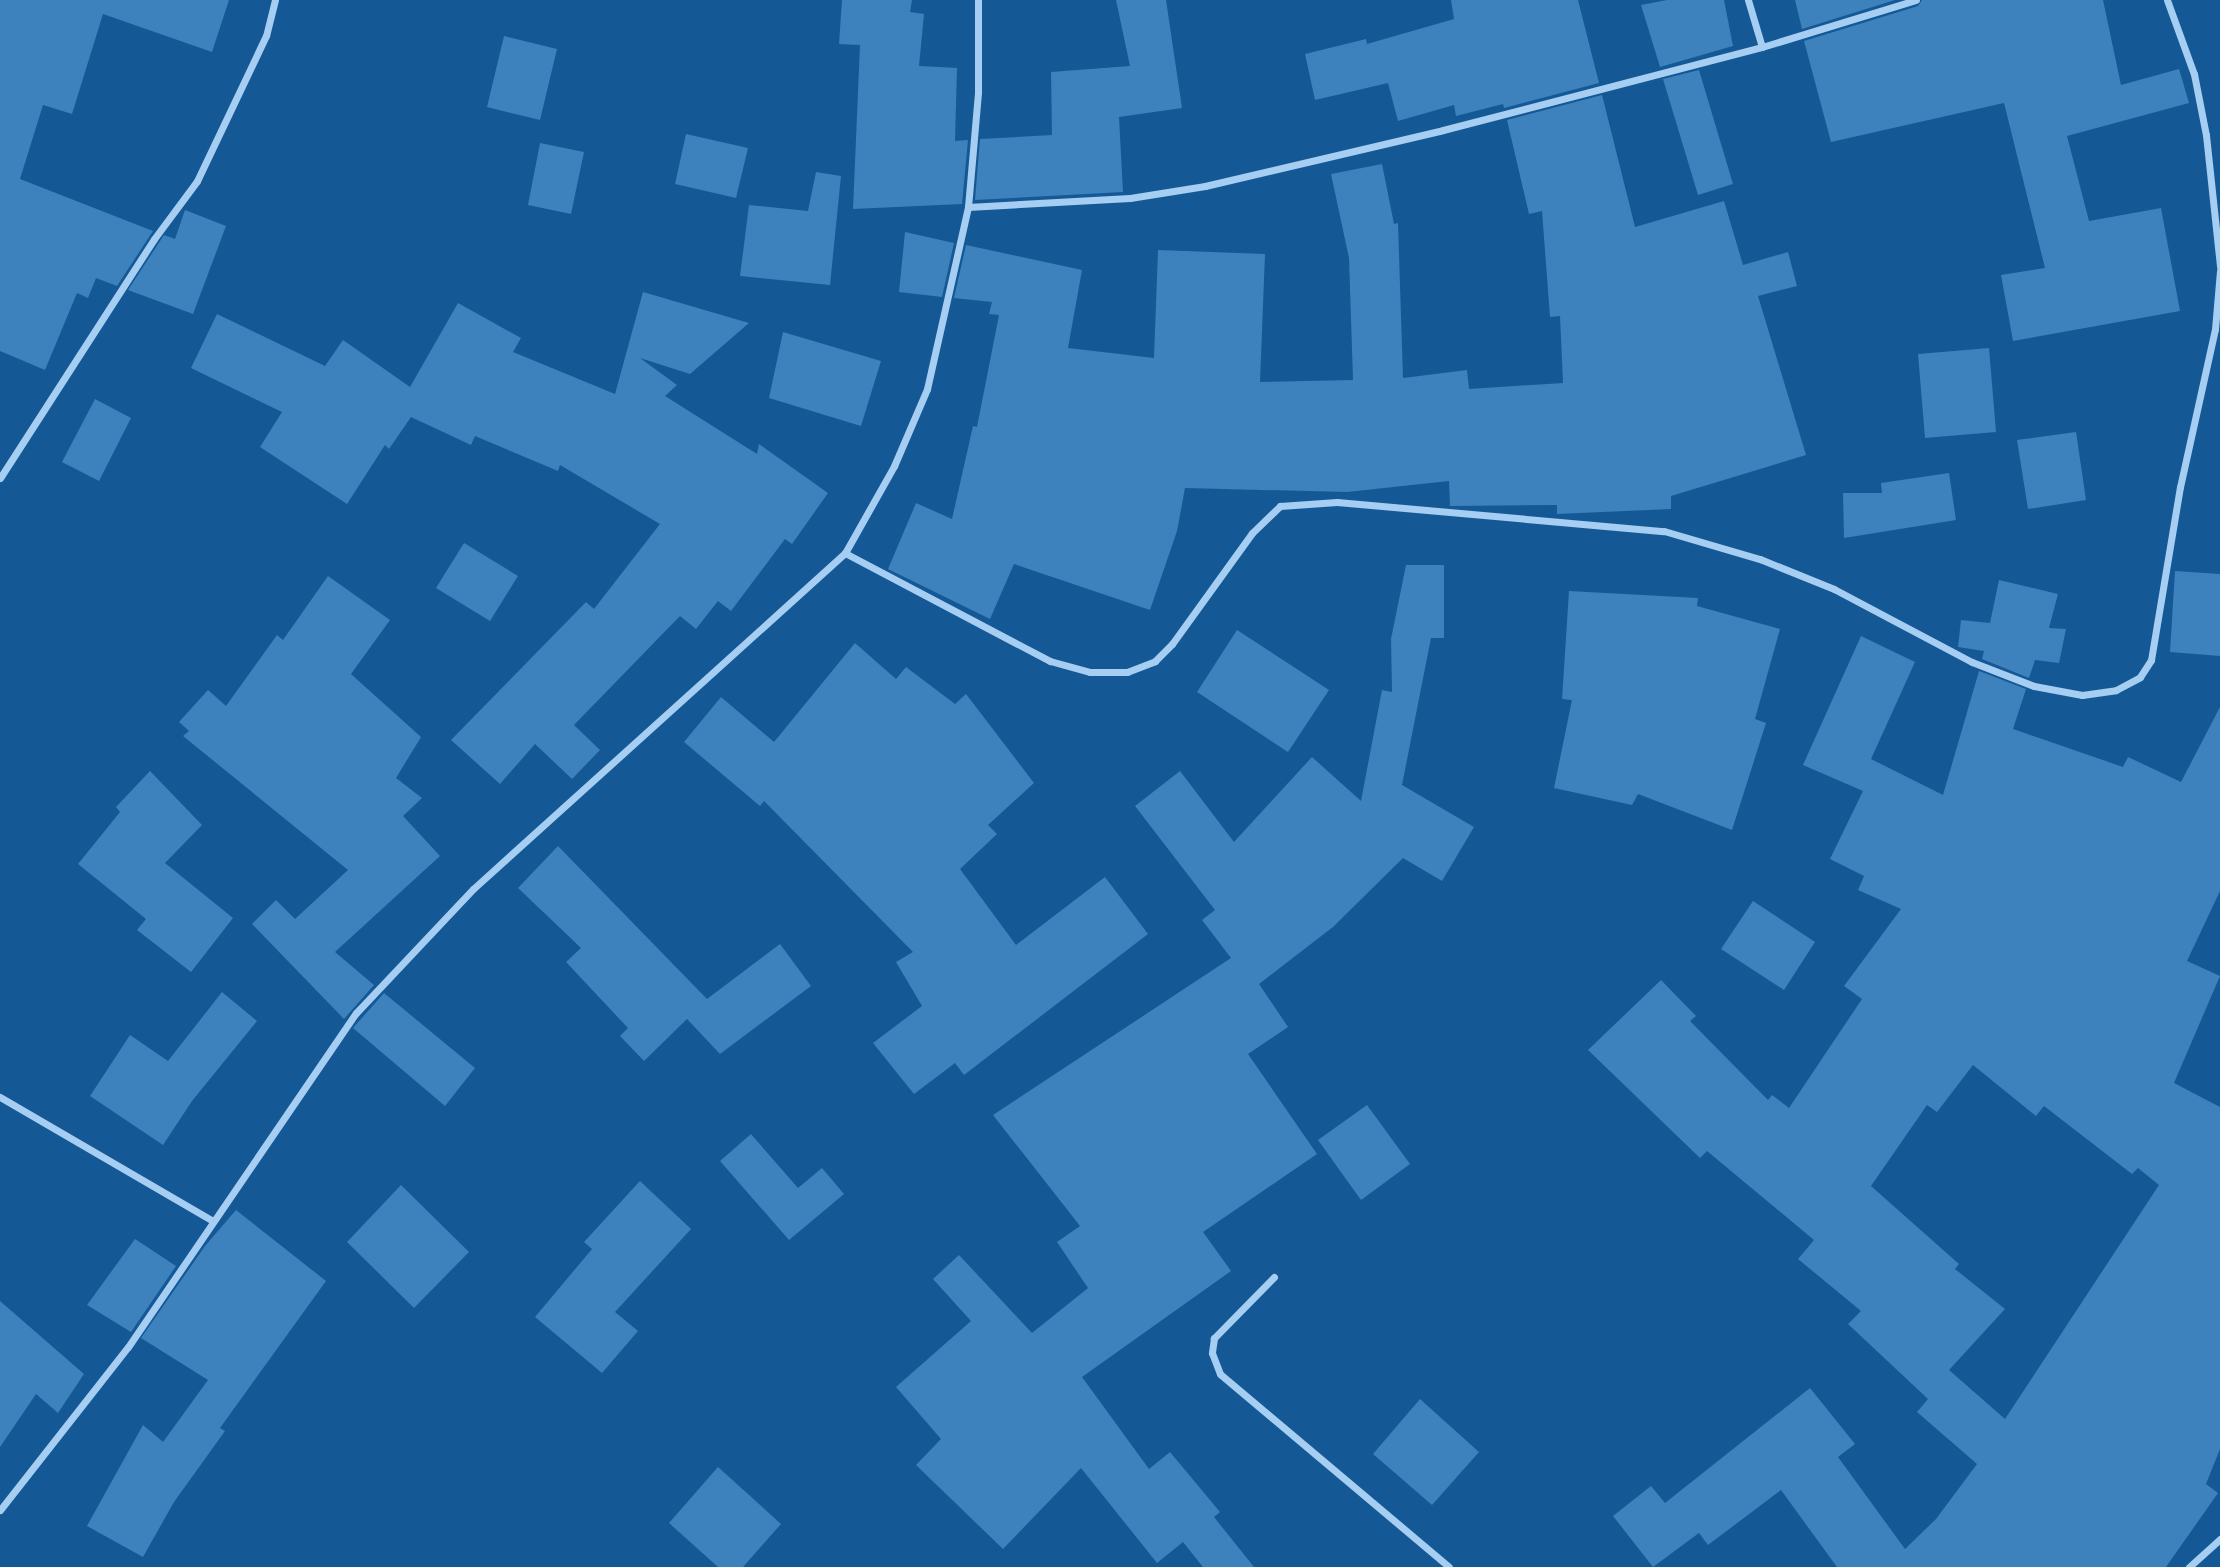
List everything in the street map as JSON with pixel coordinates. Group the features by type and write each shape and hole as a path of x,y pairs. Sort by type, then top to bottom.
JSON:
{"street":[{"path":"0,478 154,239 197,181 266,36 275,0"},
{"path":"0,1510 128,1348 211,1220 356,1013 473,888 845,553 894,466 927,389 968,207 978,92 978,0"},
{"path":"1748,0 1762,47"},
{"path":"968,207 1130,198 1205,186 1443,130 1762,47 1916,0"},
{"path":"845,553 1050,661 1090,672 1127,672 1155,661 1172,644 1252,533 1280,506 1337,502 1664,531 1760,559 1834,589 1972,662 2034,686 2081,695 2116,690 2140,677 2151,660 2180,487 2215,329 2220,269 2206,135 2194,75 2167,0"},
{"path":"0,1097 211,1220"},
{"path":"1274,1277 1214,1338 1212,1353 1220,1374 1450,1567"},
{"path":"2189,1567 2220,1539"}],"building":[{"path":"0,0 229,0 212,52 103,14 72,114 43,105 20,179 153,231 117,286 96,278 88,298 77,293 45,370 0,351"},
{"path":"842,0 912,0 910,12 924,14 919,66 957,68 955,141 968,140 962,204 853,209 860,45 839,44"},
{"path":"1116,0 1166,0 1182,108 1119,117 1123,192 975,200 980,139 1052,135 1051,72 1130,66"},
{"path":"1451,0 1578,0 1599,83 1504,108 1503,104 1456,116 1454,105 1398,121 1388,83 1315,100 1305,54 1366,39 1367,44 1454,19"},
{"path":"1667,0 1724,0 1733,46 1660,67 1641,5"},
{"path":"1795,0 1895,0 1802,29"},
{"path":"1922,0 2103,0 2121,85 2179,69 2189,103 2067,136 2089,221 2161,208 2180,311 2013,341 2001,275 2045,268 2004,103 1831,142 1804,41 1918,6"},
{"path":"504,36 557,49 540,120 487,107"},
{"path":"1699,70 1733,184 1698,195 1663,79"},
{"path":"1602,95 1635,227 1724,201 1743,265 1788,252 1797,286 1758,296 1806,455 1671,496 1671,509 1557,514 1557,505 1450,506 1449,481 1347,492 1185,488 1177,531 1150,610 1014,564 990,619 888,569 916,503 952,519 973,426 977,427 999,315 989,314 992,302 954,298 966,245 1082,270 1068,348 1154,358 1158,250 1265,254 1260,382 1353,380 1349,258 1331,174 1382,164 1394,224 1398,223 1403,378 1467,370 1469,389 1563,383 1560,316 1550,317 1542,211 1529,214 1507,120"},
{"path":"686,134 748,148 736,198 675,184"},
{"path":"540,143 584,152 571,214 528,205"},
{"path":"816,172 841,176 830,285 740,276 749,205 808,211"},
{"path":"185,210 226,226 193,314 128,290 164,235 175,239"},
{"path":"905,232 954,243 942,297 899,292"},
{"path":"643,292 749,323 690,374 640,358 677,385 665,396 757,454 759,444 828,493 792,544 785,539 731,611 718,601 696,629 680,616 574,725 600,750 572,779 535,744 500,784 451,740 586,602 594,609 660,524 560,465 558,471 475,436 471,445 411,417 389,449 385,445 347,504 260,447 282,412 191,368 217,314 325,366 343,340 410,387 458,303 521,338 513,352 615,394"},
{"path":"783,332 881,361 861,426 769,398"},
{"path":"1989,348 1996,432 1925,438 1918,354"},
{"path":"95,399 131,418 99,481 62,462"},
{"path":"2076,432 2086,500 2028,509 2017,440"},
{"path":"1949,473 1956,520 1844,538 1843,493 1882,493 1881,483"},
{"path":"464,543 518,576 490,621 436,588"},
{"path":"1406,565 1444,565 1444,638 1431,638 1402,785 1474,827 1442,881 1403,858 1333,927 1259,984 1288,1027 1248,1054 1317,1154 1203,1232 1231,1271 1082,1377 1149,1469 1170,1452 1220,1512 1214,1517 1254,1567 1203,1567 1183,1542 1157,1563 1081,1468 1003,1549 916,1465 941,1439 896,1387 971,1321 933,1279 959,1255 1032,1333 1088,1288 1057,1242 1080,1226 993,1115 1231,958 1202,920 1215,910 1135,806 1180,771 1234,842 1312,757 1361,801 1382,690 1392,692 1391,639"},
{"path":"2175,571 2220,574 2220,656 2170,652"},
{"path":"328,576 390,620 351,674 421,737 396,778 422,798 403,816 440,856 335,952 374,985 344,1019 252,924 276,900 295,919 348,870 183,736 189,731 179,722 208,690 226,706 277,635 283,640"},
{"path":"1999,580 2058,594 2049,628 2066,629 2059,663 2035,660 2029,678 1982,659 1984,651 1958,647 1961,620 1990,623"},
{"path":"1569,591 1698,598 1697,606 1780,629 1755,719 1766,723 1732,830 1638,794 1632,805 1554,788 1572,700 1562,699"},
{"path":"1237,630 1329,690 1288,752 1197,692"},
{"path":"1861,636 1915,662 1871,759 1943,795 1979,671 2026,689 2013,729 2123,767 2128,757 2181,782 2220,707 2220,891 2187,961 2220,976 2174,1083 2220,1107 2220,1449 2206,1484 2218,1493 2166,1567 1837,1567 1781,1490 1708,1545 1699,1533 1653,1567 1613,1516 1651,1486 1665,1503 1810,1388 1855,1444 1838,1457 1905,1549 1936,1519 1977,1464 1917,1412 1928,1399 1848,1324 1861,1311 1798,1259 1814,1240 1707,1151 1700,1158 1588,1050 1661,980 1696,1016 1690,1021 1768,1100 1772,1095 1789,1108 1862,999 1844,986 1901,909 1858,890 1864,876 1830,859 1863,791 1803,765","holes":["1973,1065 2036,1116 2044,1106 2132,1174 2138,1168 2159,1185 2005,1419 1949,1370 2005,1309 1955,1269 1959,1264 1871,1186 1927,1105 1937,1112"]},
{"path":"855,643 896,679 906,667 955,704 966,694 1034,783 988,825 997,834 960,869 1016,945 1105,877 1148,934 964,1075 955,1063 914,1094 873,1043 922,1006 896,962 913,952 764,801 760,806 684,742 721,697 774,742"},
{"path":"150,771 202,825 165,863 233,918 191,972 137,930 146,919 78,864 120,812 116,807"},
{"path":"558,846 707,999 780,944 811,986 720,1054 687,1019 644,1061 620,1036 628,1028 566,962 581,948 518,888"},
{"path":"1753,901 1815,942 1784,990 1721,949"},
{"path":"222,992 257,1021 192,1101 163,1145 90,1096 130,1035 168,1061"},
{"path":"384,993 475,1068 445,1106 353,1028"},
{"path":"1367,1105 1410,1164 1361,1200 1318,1140"},
{"path":"751,1134 798,1188 822,1168 844,1194 789,1240 720,1161"},
{"path":"640,1181 691,1229 615,1312 638,1331 602,1373 535,1317 592,1249 584,1242"},
{"path":"401,1185 469,1252 414,1308 347,1242"},
{"path":"236,1210 326,1281 220,1428 225,1431 174,1502 143,1557 87,1526 143,1425 163,1442 208,1380 141,1338 205,1246"},
{"path":"135,1239 176,1266 131,1332 87,1305"},
{"path":"0,1301 84,1374 58,1413 36,1394 0,1447"},
{"path":"1420,1399 1479,1452 1432,1505 1373,1454"},
{"path":"718,1467 781,1524 743,1567 718,1567 669,1523"}]}
